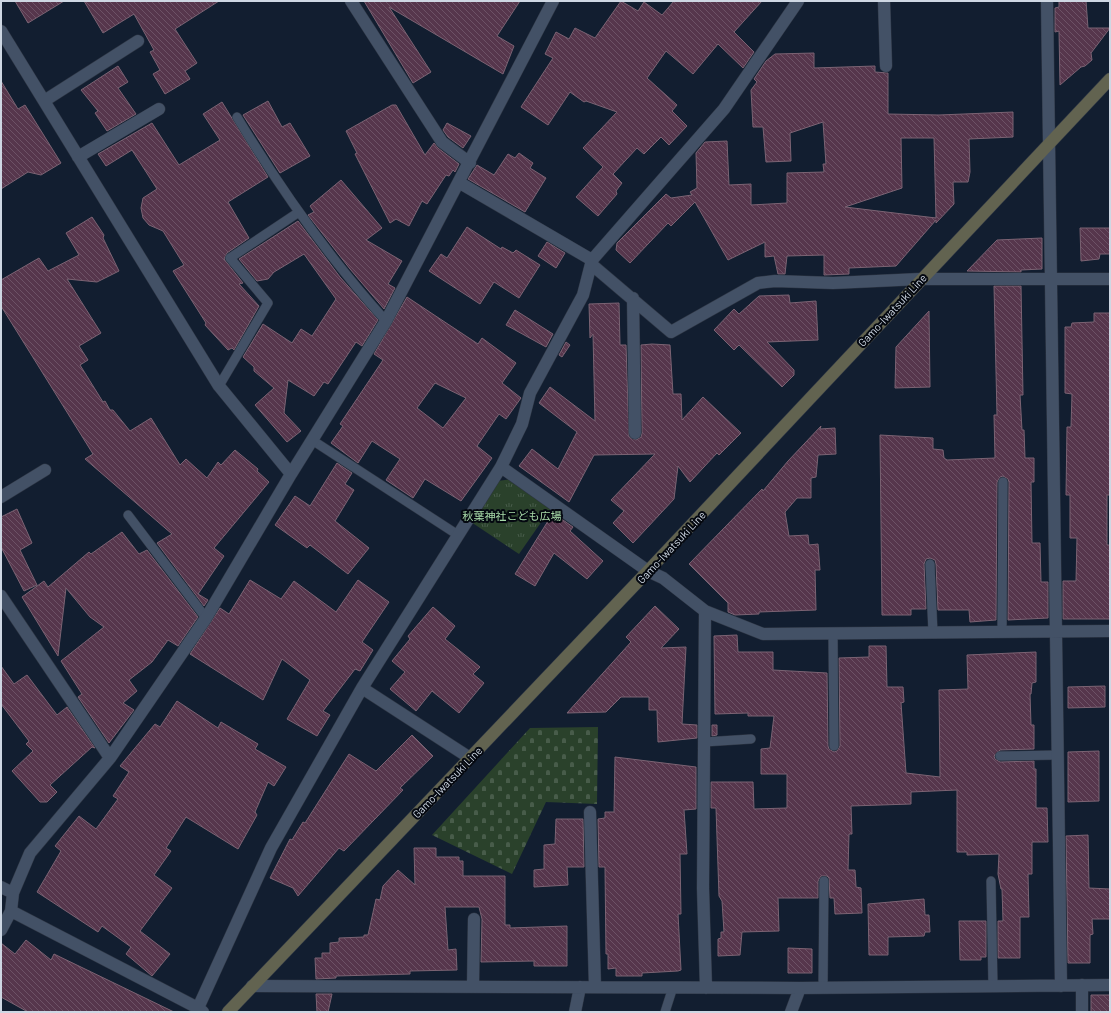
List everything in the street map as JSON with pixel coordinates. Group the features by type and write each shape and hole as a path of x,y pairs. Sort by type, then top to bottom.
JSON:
{"main road":[{"name":"Gamo-Iwatsuki Line","path":"228,1012 648,571 920,279 1110,79"}],"street":[{"path":"351,1 442,142 470,163"},
{"path":"1,930 11,911 13,893 30,853 110,758 206,618 291,474 386,321 460,183 553,1"},
{"path":"11,911 200,1010 272,848 362,688 501,467 522,424 530,393 583,295 592,262 724,109 798,1"},
{"path":"884,1 886,66"},
{"path":"1047,1 1061,986"},
{"path":"1,31 220,386 291,474"},
{"path":"44,101 138,41"},
{"path":"78,156 159,109"},
{"path":"460,183 592,262 671,332 758,284 775,281 833,283 920,279 1110,279"},
{"path":"632,298 635,433"},
{"path":"501,467 648,571 663,578 705,611 763,634 1110,631"},
{"path":"1,497 45,470"},
{"path":"1,596 110,758"},
{"path":"705,611 704,888 706,988"},
{"path":"362,688 470,758"},
{"path":"590,812 595,987"},
{"path":"1,887 13,893"},
{"path":"473,987 474,919"},
{"path":"1082,985 1082,1012"},
{"path":"252,986 823,988 1110,985"},
{"path":"575,1012 580,987"},
{"path":"791,1012 800,988"}],"lane":[{"path":"237,117 274,178 350,281 386,321"},
{"path":"220,386 268,304 230,258 299,212"},
{"path":"312,440 458,535"},
{"path":"1002,632 1003,482"},
{"path":"128,515 206,618"},
{"path":"930,564 933,633"},
{"path":"833,634 834,746"},
{"path":"704,742 751,739"},
{"path":"1000,756 1058,755"},
{"path":"823,988 824,881"},
{"path":"991,881 993,986"},
{"path":"665,1012 673,987"}],"green space":[{"name":"秋葉神社こども広場","path":"511,479 551,508 519,554 471,522 498,481"},
{"path":"598,727 597,804 546,802 512,874 432,835 530,728"}],"building":[{"path":"15,1 64,1 28,23"},
{"path":"84,1 219,1 175,29 197,63 185,71 190,79 165,94 153,74 160,70 150,52 154,50 134,14 103,33"},
{"path":"364,1 520,1 497,36 514,46 503,74 389,7 431,72 413,83"},
{"path":"621,1 638,11 644,2 662,15 674,1 762,1 734,32 754,52 743,68 718,44 693,74 666,51 647,78 677,105 672,111 687,126 669,145 661,137 644,154 637,148 613,174 622,183 616,191 617,194 598,216 576,197 603,167 583,148 617,112 586,101 584,102 570,92 548,125 521,107 553,58 545,54 556,32 569,39 575,28 595,38"},
{"path":"1059,1 1086,1 1088,28 1110,28 1091,53 1092,60 1085,66 1081,67 1060,85 1059,31 1055,32 1055,8 1059,7"},
{"path":"814,53 814,68 875,66 875,72 888,73 888,114 939,115 1013,112 1013,137 969,139 970,172 968,182 953,182 954,204 936,223 936,220 896,266 849,268 849,274 824,275 824,255 787,256 785,274 778,274 774,256 765,257 765,242 728,260 695,202 671,226 668,223 630,263 616,250 617,243 666,194 671,198 692,195 690,192 697,188 696,153 705,142 727,141 729,185 751,184 751,205 787,203 787,173 824,172 823,164 826,164 823,122 790,133 791,161 766,162 763,127 753,127 751,90 757,82 754,79 766,61 775,54","holes":["901,138 934,138 936,218 845,207 902,188"]},
{"path":"118,66 128,82 118,88 136,114 107,131 95,113 98,111 81,90"},
{"path":"1,81 18,109 25,105 61,163 41,175 28,172 1,189"},
{"path":"268,101 282,127 290,123 310,156 280,173 243,115"},
{"path":"222,102 268,177 228,202 249,238 227,253 224,259 243,283 239,284 259,306 234,350 232,348 228,350 205,325 206,323 173,271 184,265 163,231 149,225 143,218 141,208 143,198 157,189 132,150 106,166 98,154 152,123 179,165 220,140 203,114"},
{"path":"392,105 396,105 425,155 434,143 438,148 459,164 455,172 453,170 449,176 446,175 427,204 422,201 409,226 396,219 390,223 355,154 357,153 346,131"},
{"path":"447,123 471,136 463,148 448,137 443,130"},
{"path":"519,153 533,163 530,168 546,178 525,212 468,179 477,165 494,175 508,154 515,158"},
{"path":"341,180 382,228 366,240 402,261 388,284 395,288 384,309 350,269 308,215 314,212 310,206"},
{"path":"92,217 104,235 103,238 119,271 97,282 67,279 101,333 79,346 88,360 80,365 103,402 105,401 110,410 113,410 130,431 151,418 180,465 186,459 207,478 218,462 221,465 235,450 258,469 257,471 269,482 214,548 224,556 198,594 208,600 204,606 157,543 172,534 85,459 93,454 1,306 1,280 39,258 48,271 79,255 66,233"},
{"path":"298,221 340,277 378,320 362,346 356,342 328,384 324,382 314,396 288,380 284,413 301,431 287,442 255,405 274,388 254,371 254,367 243,357 263,324 292,343 301,329 312,336 336,299 304,254 274,272 268,279 257,281 239,259"},
{"path":"467,227 501,249 502,247 513,253 516,250 540,265 519,298 494,282 480,304 429,271 441,254 447,258"},
{"path":"1080,228 1110,228 1110,254 1100,254 1099,259 1081,261"},
{"path":"1042,238 1042,269 1021,270 1021,272 967,271 997,240"},
{"path":"547,242 565,253 556,268 538,256"},
{"path":"994,286 1021,286 1023,395 1020,395 1022,430 1024,430 1025,458 1034,458 1034,482 1031,482 1032,543 1040,543 1041,582 1048,582 1048,618 1008,620 1009,482 1008,479 1003,476 1000,477 997,482 996,620 970,622 969,610 938,610 936,564 935,560 930,558 926,559 924,564 926,609 911,609 911,615 882,615 880,435 933,438 933,449 943,450 944,458 947,460 995,458 994,415 997,415"},
{"path":"789,295 790,303 816,301 818,340 767,342 794,370 794,375 782,387 739,345 734,350 714,330 734,309 739,314 759,296"},
{"path":"407,297 478,344 482,338 516,363 502,383 521,398 506,419 499,414 477,446 492,458 461,501 425,479 413,498 386,480 400,459 372,441 358,463 331,443 343,426 340,424 383,360 374,354","holes":["435,383 466,398 443,428 417,408"]},
{"path":"619,303 620,345 626,345 629,437 636,440 641,437 642,433 641,345 652,344 670,345 673,394 681,394 682,420 703,397 741,433 719,455 717,453 690,482 678,466 674,499 633,543 613,523 624,511 611,500 655,454 594,455 569,502 519,466 532,449 558,469 577,432 539,403 550,387 595,421 593,334 590,338 589,304"},
{"path":"515,310 553,334 546,347 506,325"},
{"path":"929,311 930,387 895,388 896,347"},
{"path":"1094,313 1110,313 1110,495 1107,495 1107,545 1110,545 1110,619 1063,619 1063,581 1076,581 1077,538 1070,538 1070,495 1066,495 1067,427 1071,427 1072,394 1065,393 1065,327 1071,327 1072,323 1094,322"},
{"path":"566,342 570,345 562,357 559,355"},
{"path":"821,426 820,429 835,428 836,454 818,455 816,477 811,478 811,498 797,498 785,512 789,536 808,535 809,545 818,544 820,570 815,570 816,610 759,612 759,614 735,615 728,612 728,603 689,564 762,489 763,491 788,461"},
{"path":"337,463 352,473 345,484 354,490 335,521 369,548 348,574 310,545 307,548 275,525 295,496 310,506"},
{"path":"17,509 32,543 20,550 37,585 24,591 1,547 1,517"},
{"path":"553,513 573,527 570,531 603,561 587,579 554,553 535,586 515,574"},
{"path":"122,532 139,554 147,550 198,617 178,646 168,640 152,662 129,680 137,691 123,703 134,710 109,743 78,697 82,694 61,661 104,627 90,617 66,588 58,656 22,597 44,581 48,587 89,552 91,554"},
{"path":"250,580 281,599 294,581 336,612 358,580 389,602 362,642 373,650 360,671 355,669 323,711 330,715 317,736 287,719 310,680 282,659 263,700 190,654 220,608 229,614"},
{"path":"655,606 679,629 661,648 686,647 682,724 697,725 697,738 658,742 657,710 649,710 649,697 621,697 606,712 567,713 631,642 626,637"},
{"path":"433,607 455,626 445,639 480,667 473,674 484,683 459,713 432,691 416,711 390,689 405,672 392,661 410,639 408,636"},
{"path":"737,635 738,652 773,652 773,670 827,673 828,746 829,749 834,752 837,751 840,746 839,658 869,657 869,646 886,646 887,687 903,687 904,702 901,703 906,773 940,777 939,690 968,689 967,655 1036,652 1036,682 1032,683 1030,694 1031,725 1034,725 1034,749 1000,750 994,756 995,759 1000,762 1034,761 1034,769 1036,769 1036,808 1047,808 1048,842 1032,842 1032,874 1028,874 1029,917 1020,917 1020,958 998,958 998,921 1003,921 1002,889 998,874 999,854 967,855 967,852 957,852 957,790 911,792 911,804 851,806 852,834 849,834 848,870 855,870 856,887 861,888 862,913 835,914 834,898 830,898 829,878 827,876 821,876 818,881 818,898 778,898 779,931 742,932 740,955 718,956 718,939 721,938 721,932 724,932 722,901 719,896 716,808 711,808 711,782 753,782 754,809 787,808 787,774 761,774 761,749 770,748 774,716 748,716 748,713 715,714 714,636"},
{"path":"1,666 14,684 27,675 57,715 67,707 95,748 92,747 50,785 57,792 47,802 40,802 12,771 33,751 26,744 29,741 1,704"},
{"path":"1105,686 1105,707 1068,708 1068,687"},
{"path":"177,701 218,728 221,722 258,744 255,749 286,767 274,786 268,782 255,812 257,815 238,849 186,817 166,848 171,851 154,875 172,888 140,931 170,954 152,976 126,954 131,947 102,926 98,932 37,892 61,851 55,846 79,816 96,829 118,799 113,796 129,772 120,766 155,724 160,727"},
{"path":"712,725 717,725 717,735 712,736"},
{"path":"412,735 433,756 400,788 403,790 344,851 339,848 298,896 293,888 270,878 290,839 292,840 303,822 305,823 349,754 376,771"},
{"path":"1099,751 1099,801 1068,802 1068,752"},
{"path":"615,757 696,767 696,809 684,810 687,854 680,854 681,914 678,914 681,970 678,971 642,973 642,976 616,976 616,968 608,969 608,954 606,954 605,867 599,867 598,819 605,818 605,812 614,812"},
{"path":"556,819 583,819 584,867 567,867 568,885 534,887 534,870 544,869 544,845 555,844"},
{"path":"1088,835 1089,888 1110,889 1110,919 1092,919 1093,934 1090,935 1090,963 1068,963 1066,836"},
{"path":"414,848 436,848 436,857 459,857 459,861 463,861 463,876 505,876 505,925 510,925 510,928 567,926 567,966 534,966 534,961 481,962 482,919 479,907 445,907 448,950 456,949 457,970 410,971 410,974 336,976 336,978 316,979 315,958 322,958 322,953 330,953 330,943 339,942 339,938 364,937 364,935 368,935 376,899 380,900 383,886 398,870 415,885"},
{"path":"924,899 925,915 929,915 930,932 925,932 924,936 888,937 888,955 869,955 868,904"},
{"path":"959,921 986,921 986,957 981,957 981,960 960,960"},
{"path":"26,940 51,960 54,954 174,1012 28,1012 1,997 1,943 15,954"},
{"path":"788,948 812,949 812,973 788,973"},
{"path":"316,994 332,994 328,1012 317,1012"},
{"path":"1091,995 1110,995 1110,1012 1091,1012"}]}
